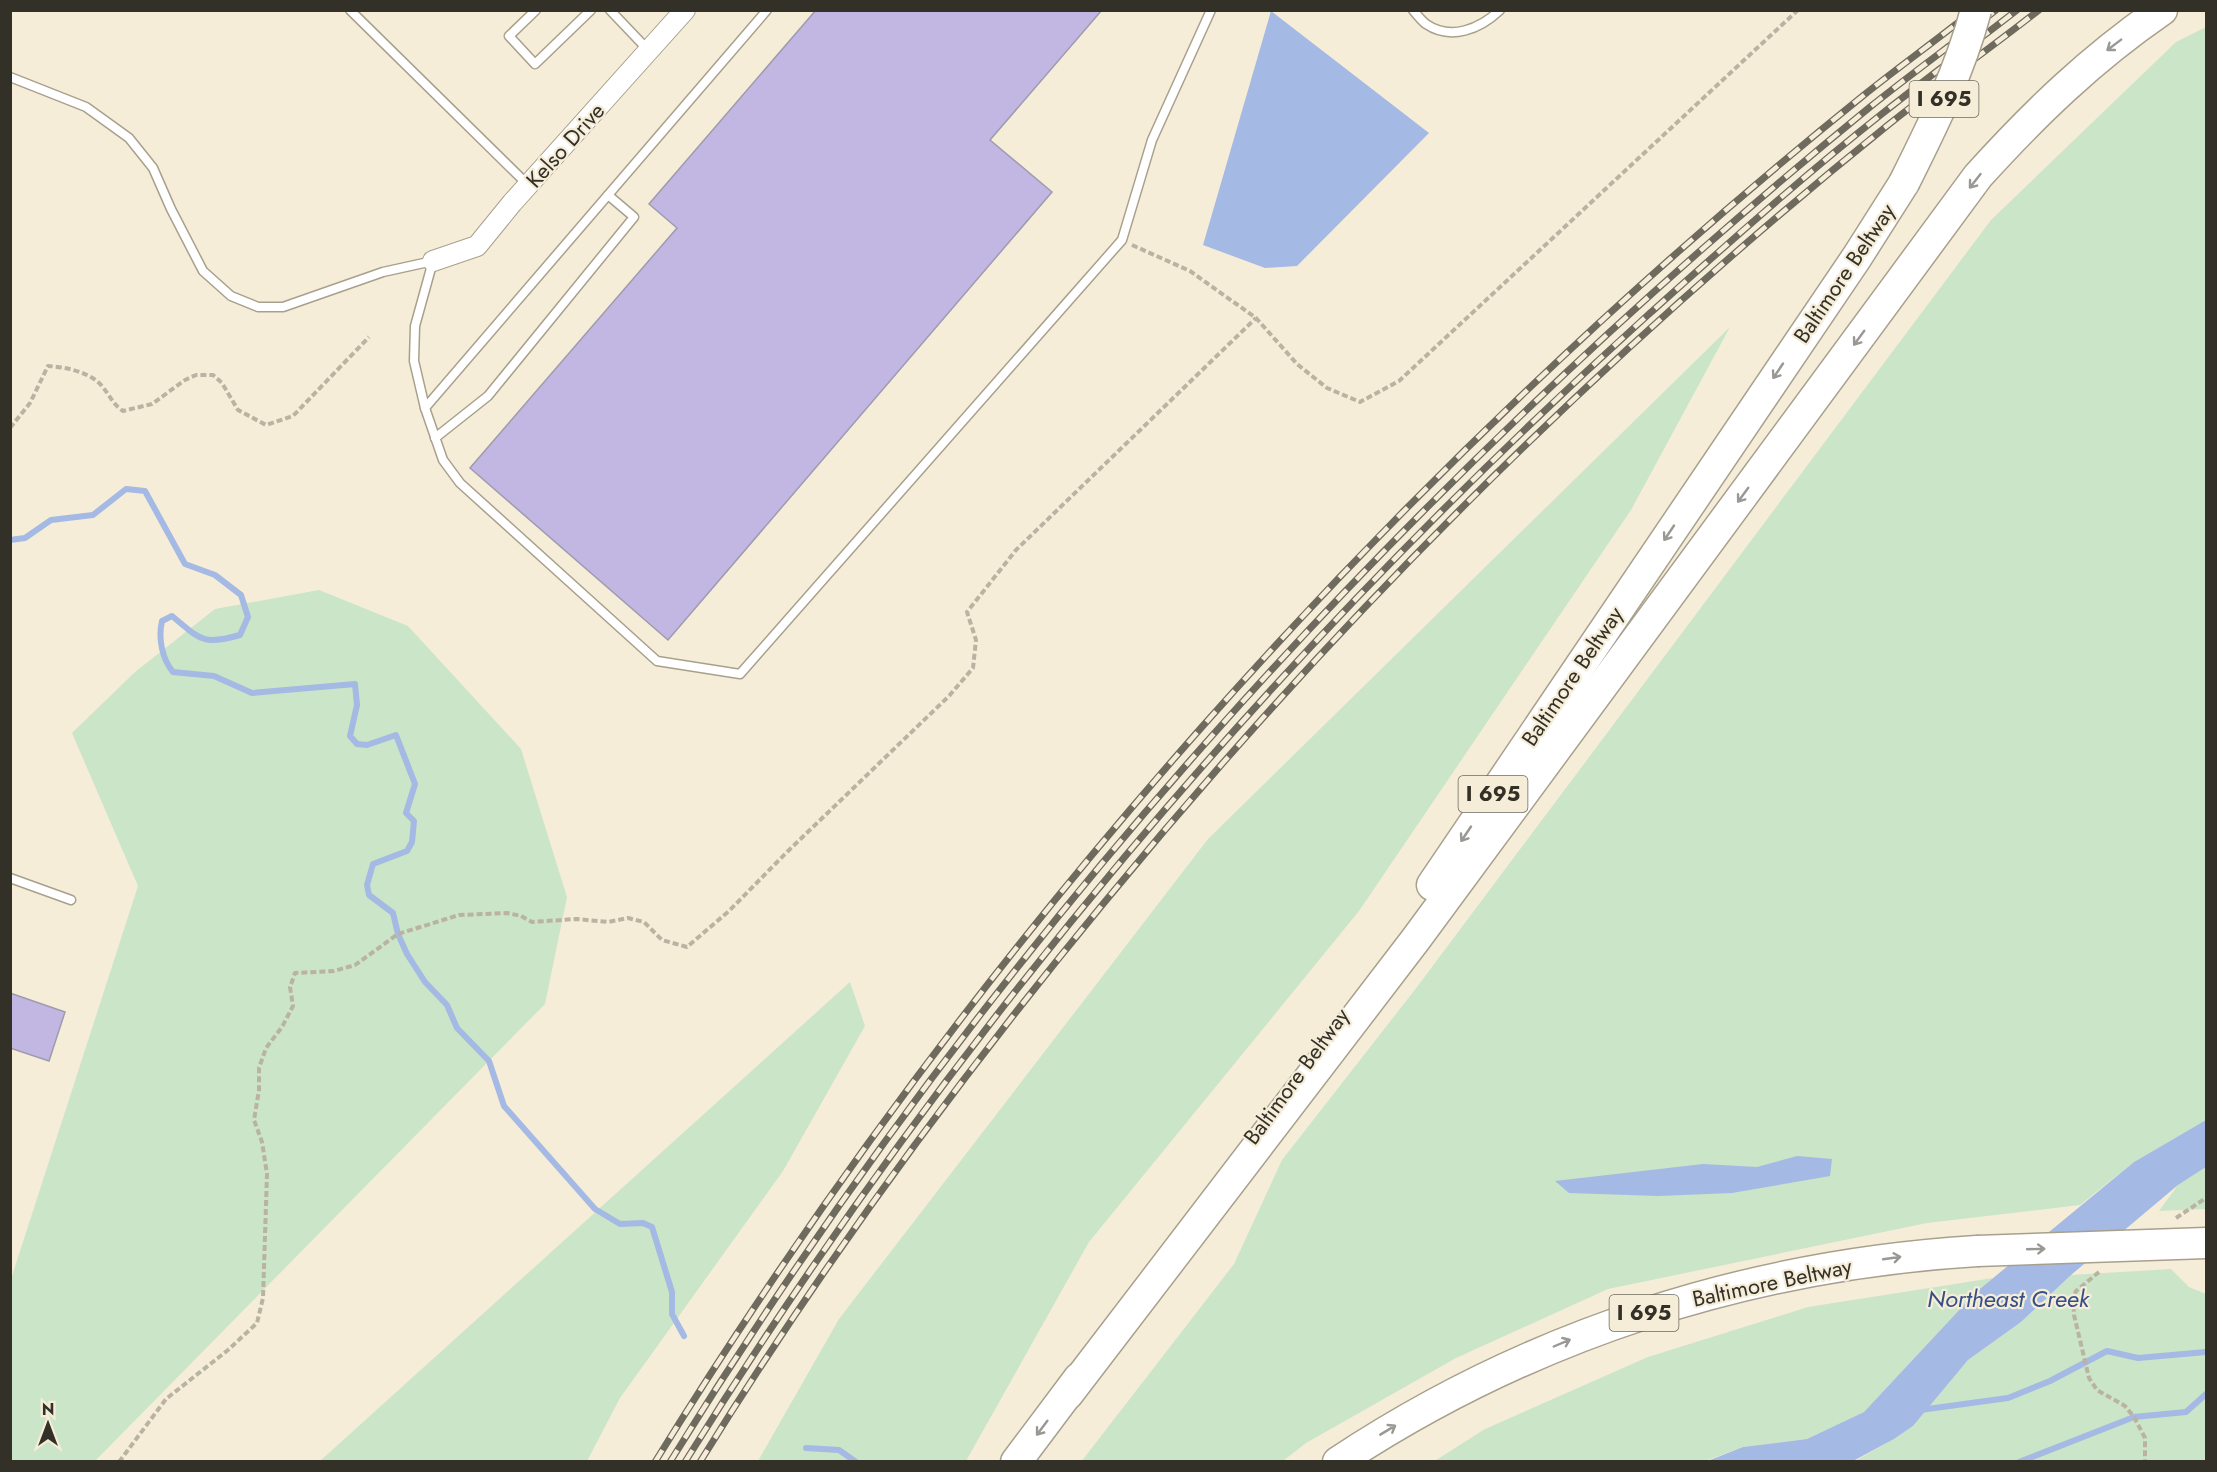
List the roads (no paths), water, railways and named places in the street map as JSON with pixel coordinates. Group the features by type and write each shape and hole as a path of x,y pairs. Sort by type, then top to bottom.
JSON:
{"highway":[{"name":"Baltimore Beltway","path":"1017,1461 1068,1394 1403,928 1857,257 1904,183 1935,120 1960,62 1976,10"},
{"path":"1068,1394 1416,939 1978,176 2062,88 2105,52 2162,10"},
{"name":"Baltimore Beltway","path":"1338,1461 1428,1406 1502,1370 1565,1342 1631,1317 1712,1293 1781,1277 1918,1255 2206,1243"}],"street":[{"name":"Kelso Drive","path":"433,261 477,246 528,185 685,10"}],"lane":[{"path":"350,10 528,185"},
{"path":"536,10 509,36 535,64 591,10"},
{"path":"610,10 649,51"},
{"path":"425,408 767,10"},
{"path":"10,77 86,106 129,138 153,168 203,271 231,296 258,307 283,307 383,272 433,261 415,326 414,361 425,408 443,460 460,483 657,661 740,674 1122,240 1152,140 1211,10"},
{"path":"1413,10 1427,25 1451,33 1472,30 1500,10"},
{"path":"435,438 488,396 634,217 608,195"},
{"path":"10,878 71,900"}],"water":[{"path":"1271,11 1429,133 1297,266 1265,268 1203,245"},
{"name":"Northeast Creek","path":"2206,1120 2206,1167 2178,1185 2071,1275 2021,1322 1968,1360 1913,1426 1894,1439 1853,1461 1705,1462 1743,1447 1807,1439 1864,1412 1975,1293 2134,1162"},
{"path":"1797,1156 1832,1159 1830,1176 1732,1193 1658,1196 1569,1193 1555,1181 1703,1164 1757,1167"}],"waterway":[{"path":"10,540 25,538 51,520 93,515 126,489 145,491 185,564 215,575 241,595 248,617 240,635 217,640 209,640 196,635 172,616 162,621 160,634 162,648 173,672 214,676 252,693 355,684 357,705 350,736 357,744 367,745 396,735 415,784 406,813 414,821 412,842 407,851 373,864 367,885 369,895 393,913 398,934 407,954 425,982 447,1005 457,1028 489,1061 504,1106 595,1209 620,1224 643,1223 652,1227 672,1292 672,1314 684,1336"},
{"path":"1920,1410 2008,1398 2050,1381 2107,1351 2138,1358 2206,1352"},
{"path":"2019,1462 2134,1417 2186,1412 2206,1394"},
{"path":"806,1448 839,1450 856,1462"}],"railway":[{"path":"655,1462 780,1270 913,1083 1053,902 1202,727 1357,559 1520,397 1689,242 1864,95 1974,10"},
{"path":"670,1462 794,1271 926,1086 1066,907 1213,734 1368,568 1529,408 1697,254 1870,107 1996,10"},
{"path":"685,1462 787,1304 895,1150 1008,1000 1127,854 1250,713 1379,575 1512,442 1649,314 1823,162 2017,10"},
{"path":"700,1462 793,1317 842,1246 995,1038 1192,798 1378,593 1575,398 1781,213 1888,125 2039,10"}]}
